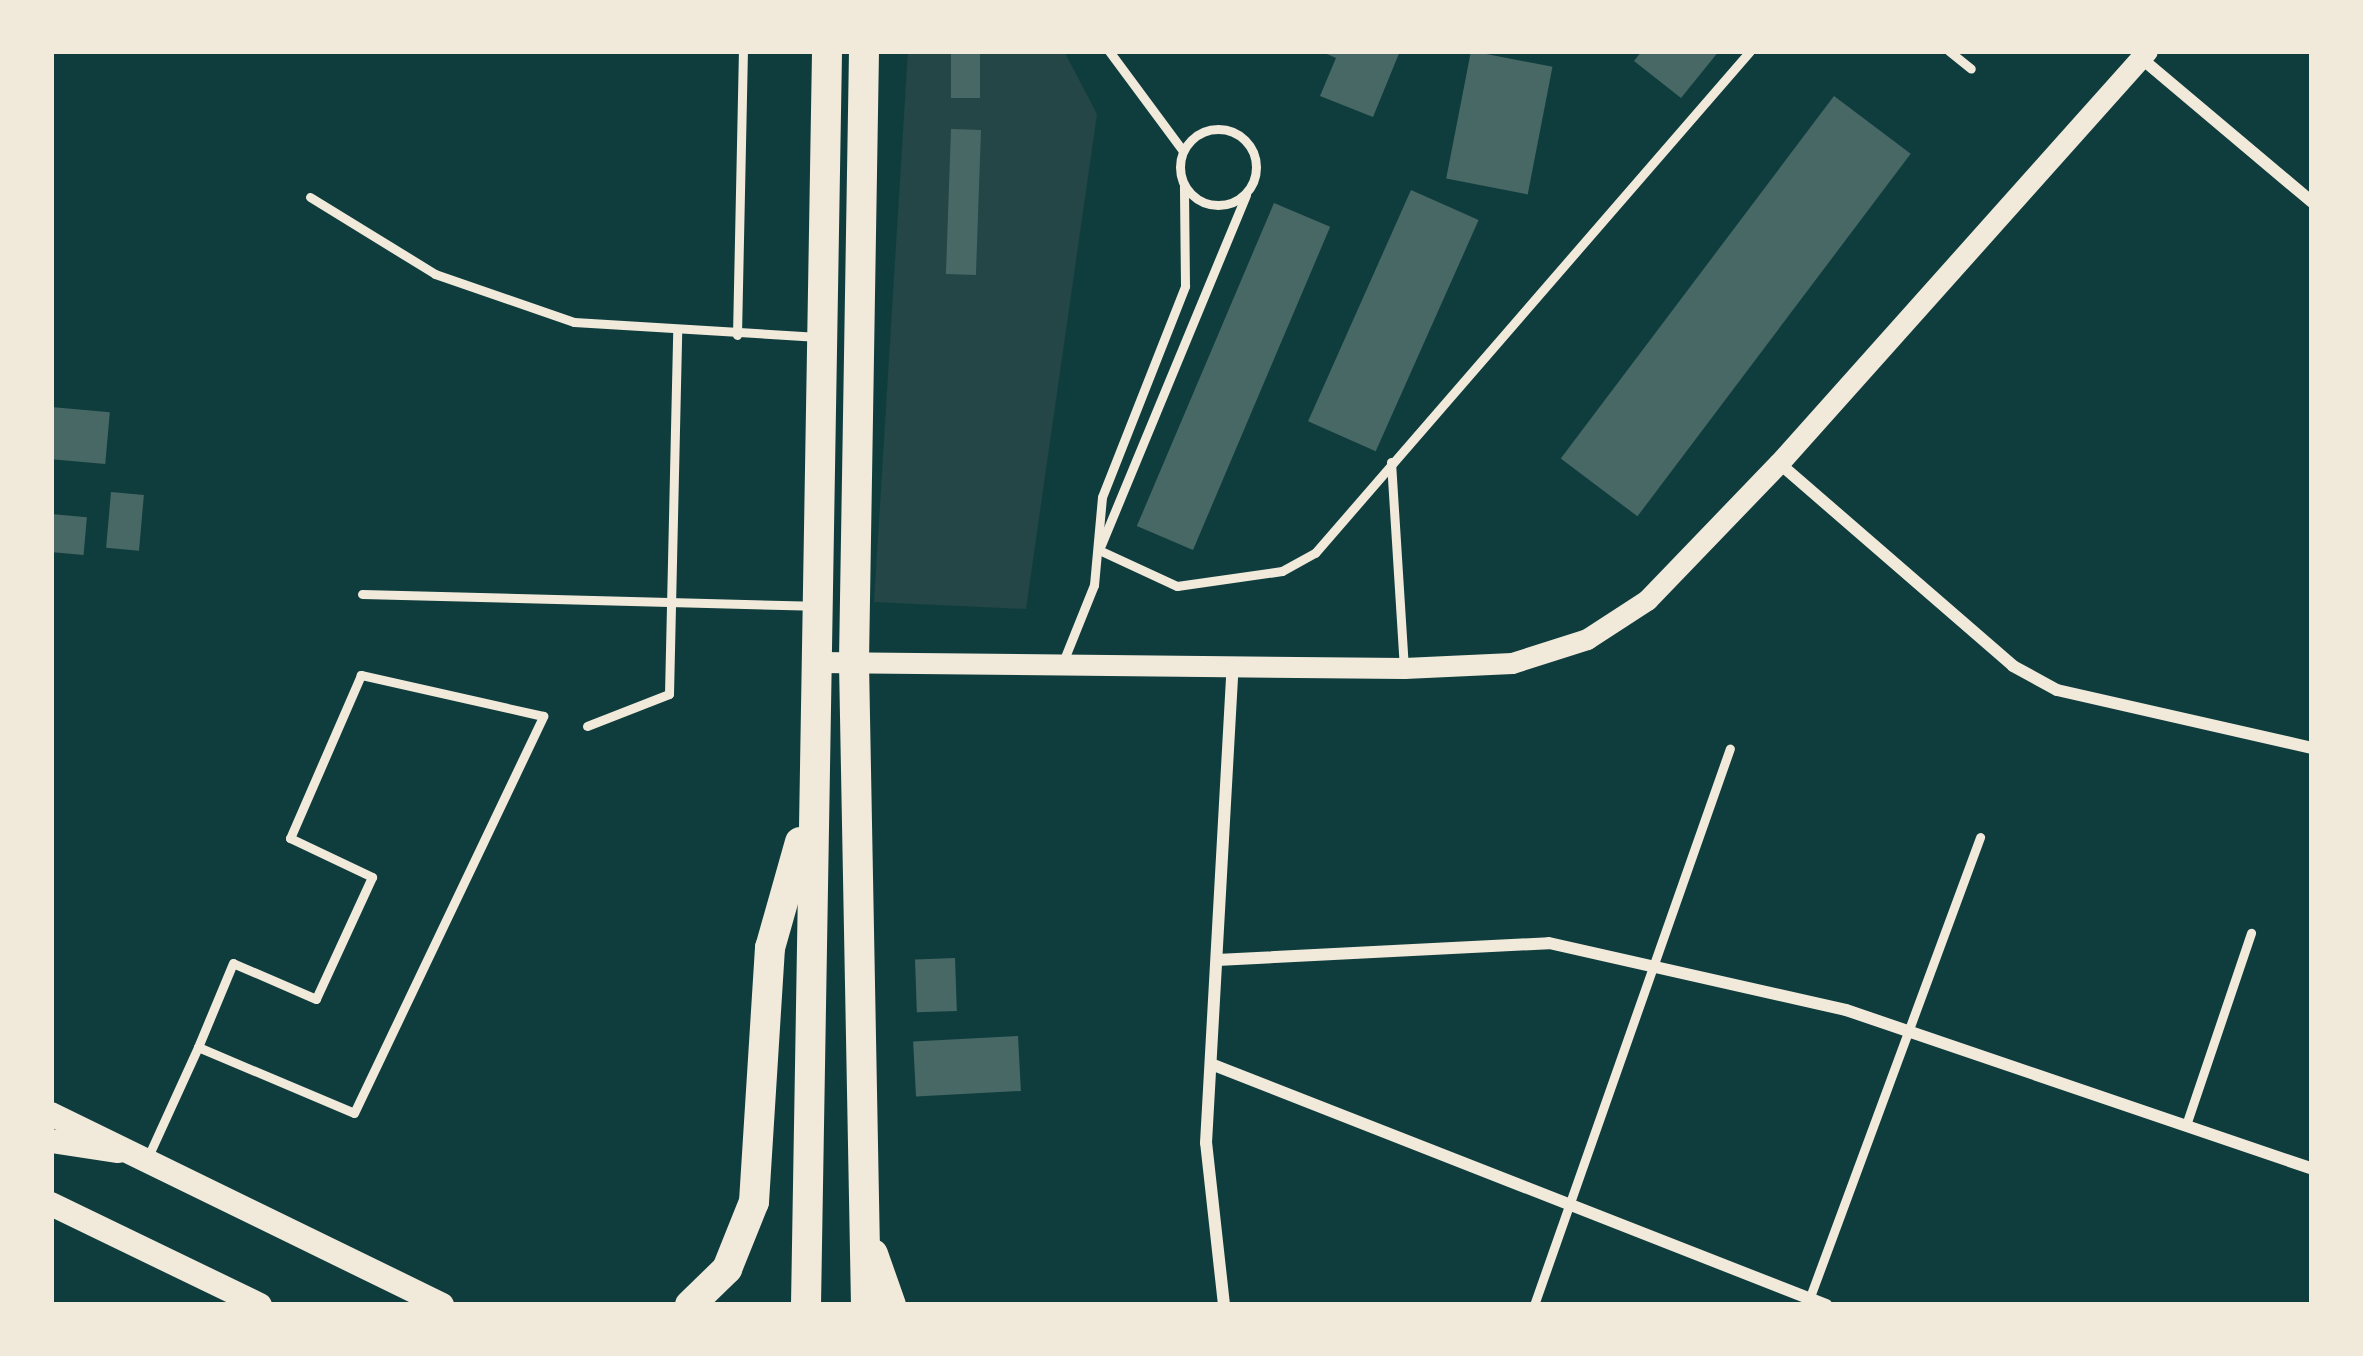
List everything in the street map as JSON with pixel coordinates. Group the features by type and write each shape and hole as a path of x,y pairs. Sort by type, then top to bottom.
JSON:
{"main road":[{"path":"806,1305 827,51"},
{"path":"864,51 854,663 866,1305"},
{"path":"690,1305 727,1269 754,1202 770,948 811,801"},
{"path":"51,1114 442,1305"},
{"path":"51,1141 140,1156"},
{"path":"51,1204 260,1305"},
{"path":"864,1230 891,1305"}],"street":[{"path":"817,662 1061,668 1233,663 1404,668 1512,663 1587,639 1647,600 1779,463 2144,54 2312,202"},
{"path":"1779,463 2013,666 2057,690 2312,748"},
{"path":"1224,1305 1206,1143 1233,663"},
{"path":"1217,960 1549,944 1654,964 1910,1030 2312,1169"},
{"path":"1211,1064 1568,1208 1826,1305"}],"lane":[{"path":"737,335 743,51"},
{"path":"1099,550 1102,497 1185,286 1183,152 1109,51"},
{"path":"1099,550 1177,586 1282,571 1315,553 1750,51"},
{"path":"1948,51 1971,69"},
{"path":"1061,668 1099,550 1246,195 1252,149 1235,132 1211,129 1183,152"},
{"path":"1184,186 1201,203 1246,195"},
{"path":"310,197 435,274 574,322 677,332 825,337"},
{"path":"587,725 669,694 677,332"},
{"path":"1391,462 1404,668"},
{"path":"362,594 816,606"},
{"path":"140,1156 198,1047 233,963 316,999 371,877 290,838 362,675 543,716 353,1113 198,1047"},
{"path":"1534,1305 1730,748"},
{"path":"1808,1302 1980,837"},
{"path":"2186,1125 2251,933"}],"shaded area":[{"path":"908,51 1064,51 1097,114 1026,609 874,602"}],"building":[{"path":"951,51 980,51 980,98 951,98"},
{"path":"1320,51 1400,51 1373,117 1320,96 1336,58"},
{"path":"1471,51 1552,67 1528,194 1446,179"},
{"path":"1642,51 1719,51 1681,98 1634,61"},
{"path":"1834,96 1911,154 1637,516 1561,459"},
{"path":"951,129 981,130 976,275 946,274"},
{"path":"1411,190 1479,220 1376,451 1308,421"},
{"path":"1274,203 1330,227 1193,550 1137,526"},
{"path":"51,407 110,412 105,464 51,459"},
{"path":"111,492 144,495 139,551 106,548"},
{"path":"51,514 87,517 84,555 51,552"},
{"path":"955,958 957,1011 917,1012 915,959"},
{"path":"1018,1036 1021,1091 916,1096 913,1041"}]}
